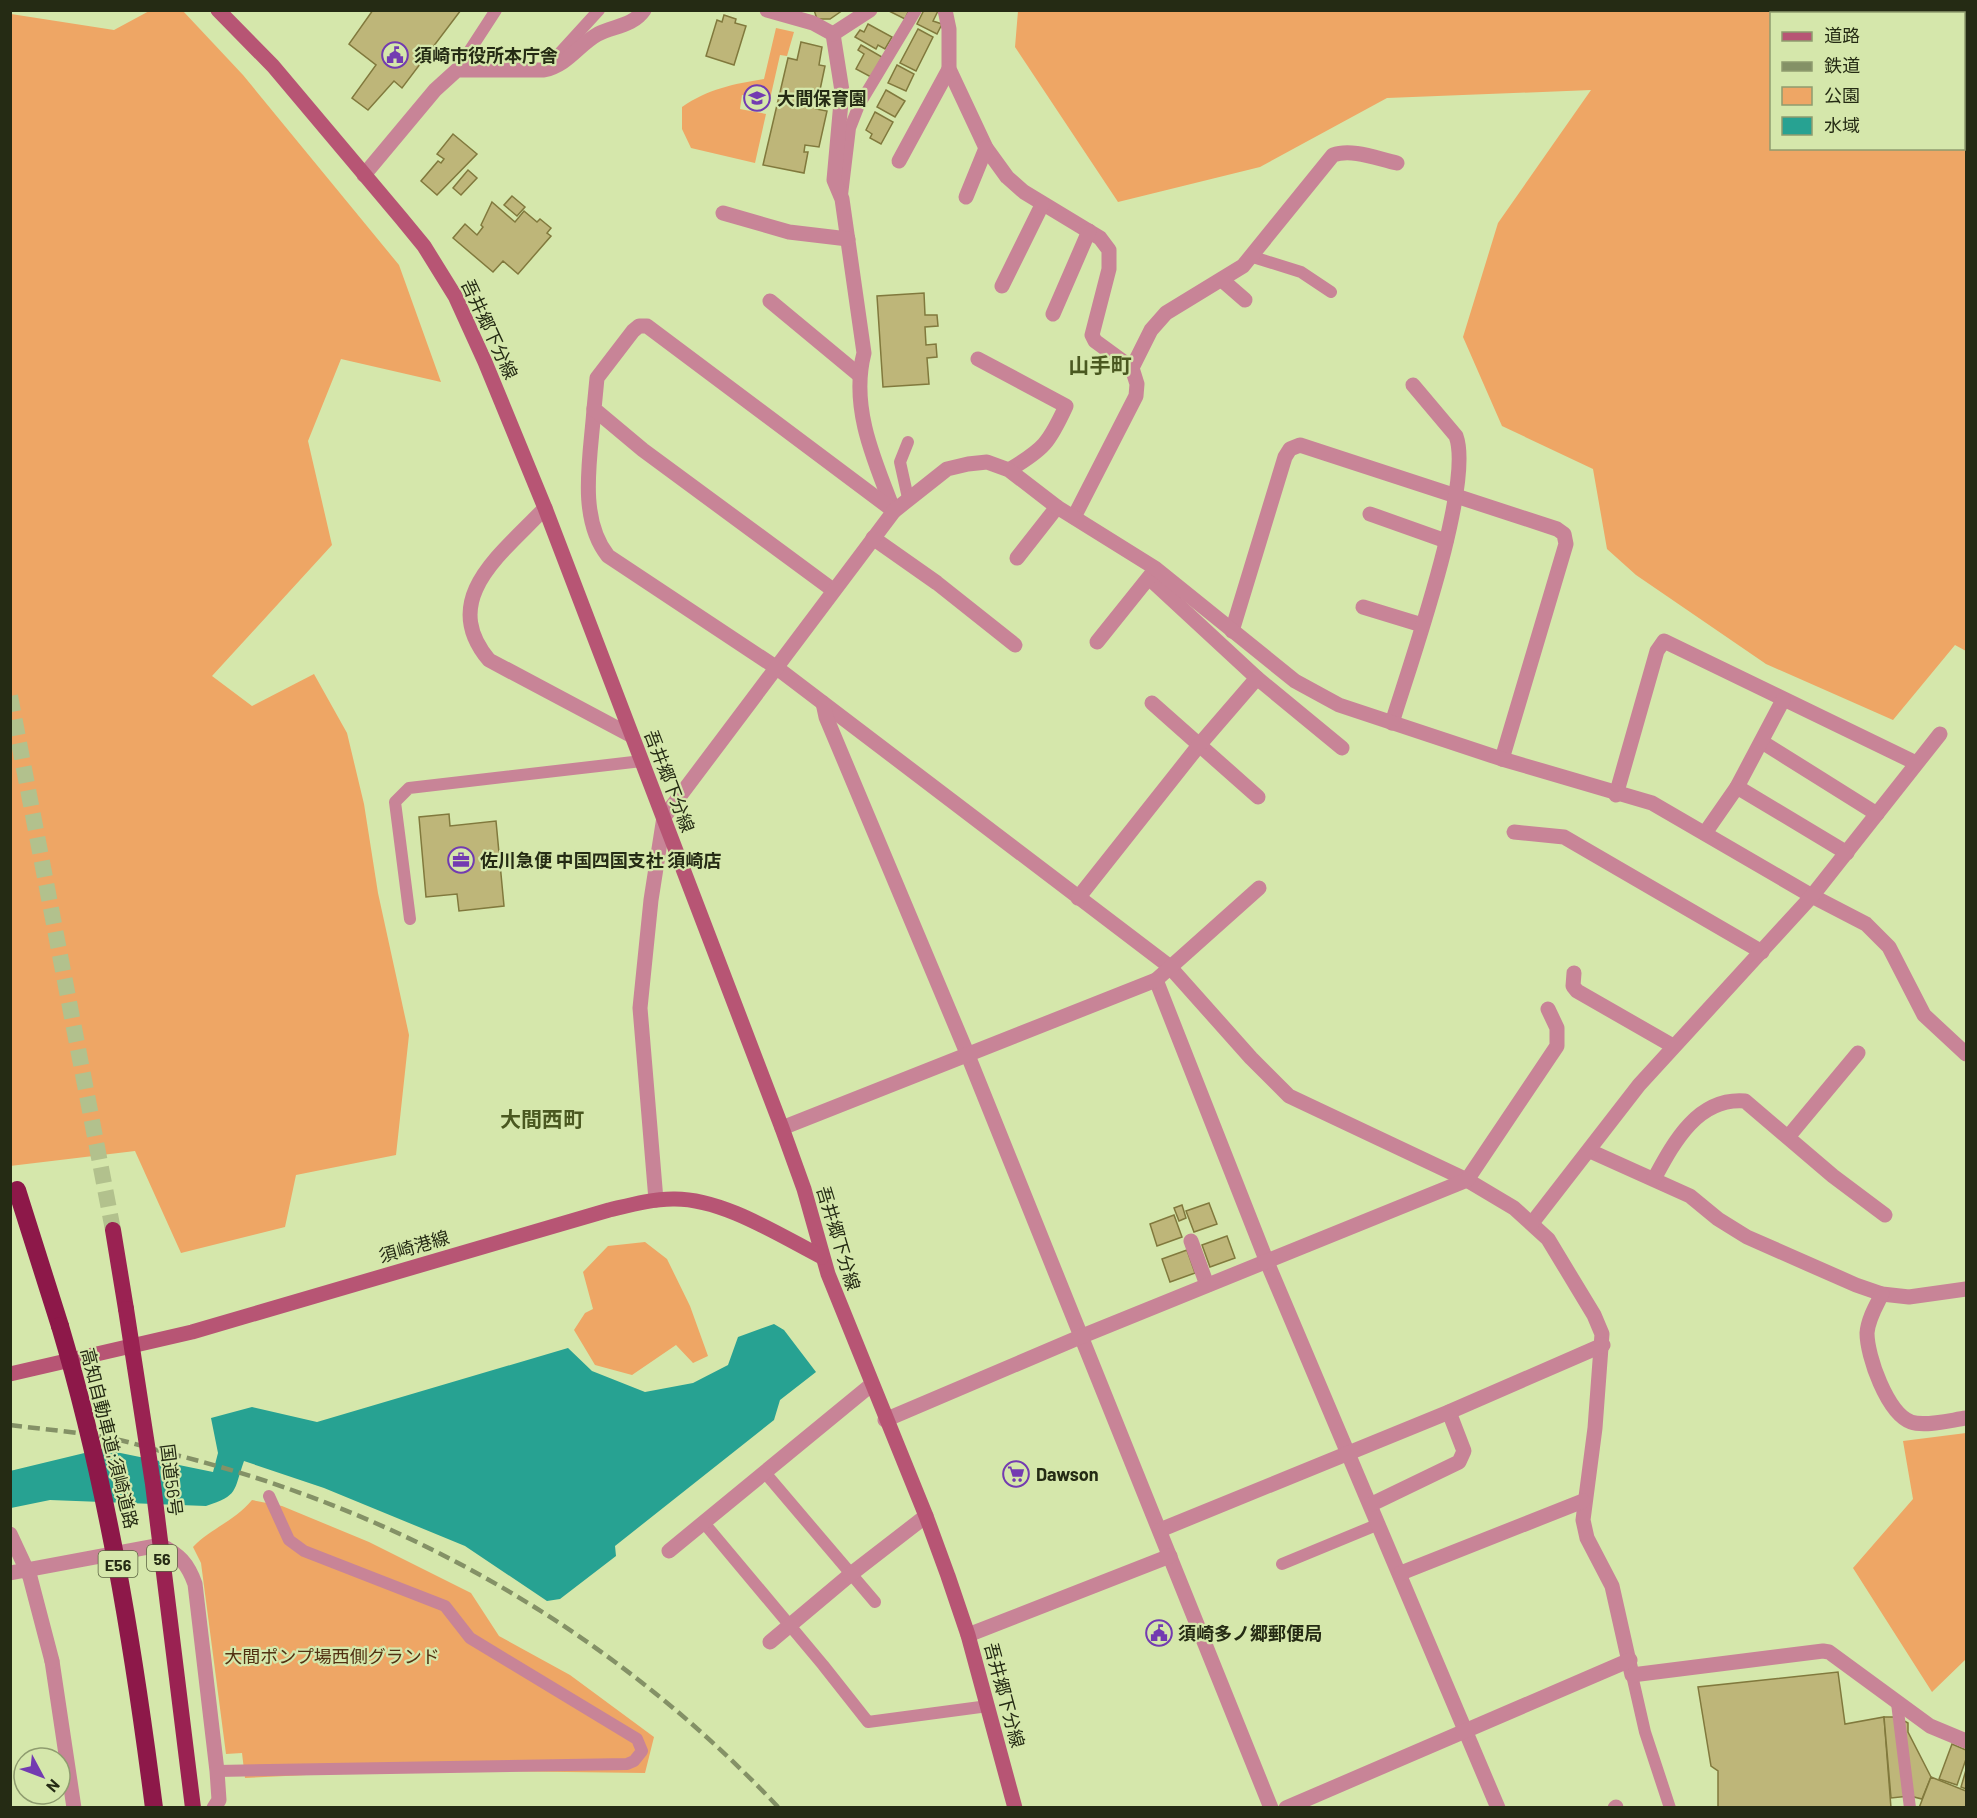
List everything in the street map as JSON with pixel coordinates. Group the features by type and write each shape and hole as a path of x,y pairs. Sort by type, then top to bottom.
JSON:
{"highway":[{"name":"高知自動車道;須崎道路","path":"17,1190 85,1412 110,1520 135,1664 154,1808"},
{"name":"国道56号","path":"112,1230 152,1473 193,1808"}],"main road":[{"name":"吾井郷下分線","path":"218,10 273,66 424,246 455,296 485,362 545,508 664,817 804,1189 822,1257 885,1420 926,1516 968,1635 1016,1808"},
{"name":"須崎港線","path":"10,1374 192,1332 600,1212 656,1200 695,1201 719,1207 822,1257"}],"street":[{"path":"363,175 435,90 457,70 544,70 558,67 598,34 633,21 644,10"},
{"path":"767,10 798,14 833,34 843,91 834,180 842,199 864,352 858,374 865,436 894,511"},
{"path":"833,34 870,10"},
{"path":"945,10 949,29 950,69 986,148 1007,177 1042,205 1089,231 1104,243 1110,256 1092,335 1095,341 1132,368 1137,384 1136,396 1074,517"},
{"path":"899,161 950,69"},
{"path":"966,197 986,148"},
{"path":"1132,368 1151,330 1166,313 1222,280 1253,257 1333,155 1353,153 1397,163"},
{"path":"1002,286 1042,205"},
{"path":"723,213 789,232 848,239"},
{"path":"1053,314 1089,231"},
{"path":"1222,280 1245,300"},
{"path":"770,301 858,374"},
{"path":"894,511 647,326 639,326 633,331 597,378 589,485 597,542 608,556 777,668 909,766 1169,966 1251,1058 1289,1096 1467,1180 1514,1208 1548,1239 1599,1324 1603,1345 1595,1428 1582,1520 1587,1538 1612,1586 1631,1667"},
{"path":"978,359 1066,406 1052,436 1038,453 1009,470"},
{"path":"1392,723 1446,541 1456,495 1460,445 1456,436 1413,385"},
{"path":"594,409 643,450 834,590"},
{"path":"1232,631 1285,457 1290,449 1300,446 1557,529 1564,534 1566,544 1502,759"},
{"path":"656,1200 640,1008 651,900 664,817 894,511 947,469 987,462 1009,470 1057,507 1153,573 1306,688 1339,705 1392,723 1616,795 1659,806 1812,896 1866,924 1879,934 1889,947 1924,1015 1966,1054"},
{"path":"1017,558 1057,507"},
{"path":"545,508 475,586 470,607 474,638 489,660 632,736"},
{"path":"1370,514 1446,541"},
{"path":"873,538 937,583 1015,645"},
{"path":"1097,642 1153,573"},
{"path":"1153,573 1257,678 1342,748"},
{"path":"1363,607 1422,625"},
{"path":"1616,795 1657,651 1664,641 1916,763"},
{"path":"1078,898 1200,744 1257,678"},
{"path":"1705,833 1737,787 1783,700"},
{"path":"1152,703 1258,797"},
{"path":"823,704 830,728 967,1053 1271,1808"},
{"path":"1532,1223 1639,1085 1812,896 1940,734"},
{"path":"1762,742 1877,814"},
{"path":"1737,787 1847,853"},
{"path":"1514,832 1564,837 1762,952"},
{"path":"782,1128 1156,980 1259,888"},
{"path":"1574,973 1574,986 1577,991 1673,1046"},
{"path":"1156,980 1267,1262 1372,1504 1498,1808"},
{"path":"885,1420 1080,1337 1467,1180 1557,1046 1559,1035 1548,1009"},
{"path":"1788,1137 1858,1053"},
{"path":"1654,1179 1675,1140 1689,1124 1724,1101 1745,1101 1833,1176 1886,1215"},
{"path":"1590,1151 1690,1196 1718,1219 1747,1237 1825,1272 1882,1293 1909,1297 1966,1289"},
{"path":"1191,1241 1207,1286"},
{"path":"1882,1293 1870,1318 1867,1331 1869,1353 1891,1404 1905,1419 1914,1423 1966,1418"},
{"path":"1160,1530 1449,1412 1603,1345"},
{"path":"669,1551 871,1385"},
{"path":"1372,1504 1459,1462 1464,1451 1449,1412"},
{"path":"1401,1573 1583,1501"},
{"path":"770,1642 851,1574 926,1516"},
{"path":"10,1534 30,1577 52,1661 74,1808"},
{"path":"10,1573 160,1545 176,1552 189,1569 195,1584 217,1771 218,1805"},
{"path":"968,1635 1170,1556"},
{"path":"1286,1808 1466,1731 1631,1667 1829,1652 1930,1726 1966,1741"}],"lane":[{"path":"457,70 496,10"},
{"path":"544,70 599,10"},
{"path":"842,199 850,128 859,105 915,10"},
{"path":"1253,257 1301,272 1331,292"},
{"path":"908,442 900,462 908,498"},
{"path":"410,919 395,802 409,788 642,761"},
{"path":"766,1473 875,1602"},
{"path":"217,1771 627,1764 634,1761 642,1751 637,1739 470,1638 445,1606 304,1551 289,1540 268,1496"},
{"path":"704,1523 824,1665 868,1722 987,1706"},
{"path":"1282,1563 1379,1524"},
{"path":"1631,1667 1645,1732 1670,1808"},
{"path":"1897,1703 1910,1808"}],"green space":[{"path":"151,10 183,11 243,75 399,265 441,382 341,359 308,441 332,545 212,676 252,706 314,674 347,733 364,804 378,893 409,1035 396,1155 296,1175 285,1227 181,1253 135,1151 10,1166 11,14 114,30"},
{"path":"1018,11 1966,11 1966,651 1955,645 1893,720 1766,664 1636,575 1607,549 1593,469 1502,426 1463,337 1498,223 1591,90 1387,98 1260,167 1118,202 1015,47"},
{"path":"776,28 794,32 787,56 780,55 770,99 742,95 740,109 766,114 755,163 691,148 682,129 682,107 721,88 764,79"},
{"path":"645,1242 667,1259 690,1306 708,1356 693,1363 676,1345 632,1375 595,1365 574,1330 585,1313 593,1309 583,1272 608,1246"},
{"path":"1966,1433 1966,1659 1932,1692 1853,1568 1913,1499 1903,1441"},
{"name":"大間ポンプ場西側グランド","path":"252,1500 282,1506 369,1542 471,1593 499,1636 570,1675 654,1737 645,1773 411,1770 245,1778 242,1753 226,1754 201,1563 193,1547 238,1514"}],"water":[{"path":"774,1324 784,1330 816,1372 780,1400 774,1420 615,1546 616,1556 560,1599 547,1601 465,1546 324,1488 244,1461 236,1486 230,1495 206,1506 50,1500 11,1508 10,1471 101,1449 213,1472 218,1453 211,1418 252,1407 317,1422 568,1348 592,1371 645,1392 693,1383 728,1365 738,1337"}],"building":[{"name":"須崎市役所本庁舎","path":"373,10 461,10 402,88 394,81 368,110 352,98 376,65 349,44"},
{"path":"814,10 843,10 830,19 817,19"},
{"path":"887,10 909,10 905,19"},
{"path":"924,10 938,11 933,21 942,24 937,34 917,24"},
{"path":"724,15 736,19 735,23 746,26 734,65 706,56 717,20 722,22"},
{"path":"868,24 892,37 885,49 878,45 876,49 855,37 860,30 864,32"},
{"path":"918,29 933,37 916,71 900,63"},
{"path":"801,42 822,47 819,65 825,66 816,109 827,111 819,147 805,145 804,152 808,152 804,173 763,165 788,58 797,60"},
{"path":"861,45 882,57 871,77 856,69 864,54 858,50"},
{"path":"897,65 914,74 906,91 888,83"},
{"path":"886,90 905,101 895,117 877,107"},
{"path":"875,112 893,122 881,144 870,138 872,134 866,130"},
{"path":"453,134 477,154 437,195 421,181 438,161 441,163 444,159 437,154"},
{"path":"468,170 477,178 461,195 453,188"},
{"path":"512,196 525,207 517,216 504,205"},
{"path":"492,202 515,222 524,211 537,222 540,219 551,228 547,233 551,236 518,274 503,261 493,272 453,238 465,224 477,235 483,227 481,225"},
{"path":"924,293 925,315 937,315 938,326 925,327 926,345 936,344 937,357 927,358 929,384 883,387 877,296"},
{"name":"佐川急便 中国四国支社 須崎店","path":"449,814 450,826 496,821 504,906 459,911 457,894 426,897 419,817"},
{"path":"1209,1203 1217,1224 1194,1232 1186,1211"},
{"path":"1182,1205 1186,1218 1179,1221 1174,1208"},
{"path":"1174,1215 1182,1237 1157,1246 1150,1224"},
{"path":"1227,1236 1235,1258 1210,1267 1202,1245"},
{"path":"1187,1250 1195,1273 1170,1282 1162,1259"},
{"path":"1838,1672 1845,1724 1884,1717 1891,1808 1718,1808 1718,1771 1711,1766 1698,1687"},
{"path":"1884,1717 1897,1717 1908,1723 1908,1732 1931,1777 1922,1799 1910,1796 1891,1798"},
{"path":"1952,1744 1966,1750 1966,1759 1957,1785 1939,1779"},
{"path":"1966,1770 1966,1789 1961,1787"},
{"path":"1931,1777 1966,1791 1966,1808 1919,1808"}],"tunnel":[{"path":"10,696 113,1230"}],"railway":[{"path":"10,1425 125,1441 269,1482 351,1513 430,1549 507,1590 580,1637 650,1689 716,1746 779,1808"}],"place":[{"name":"須崎市役所本庁舎","path":"395,55"},
{"name":"大間保育園","path":"757,98"},
{"name":"佐川急便 中国四国支社 須崎店","path":"461,860"},
{"name":"Dawson","path":"1016,1474"},
{"name":"須崎多ノ郷郵便局","path":"1159,1633"}],"district":[{"name":"山手町","path":"1100,364"},
{"name":"大間西町","path":"542,1118"}]}
